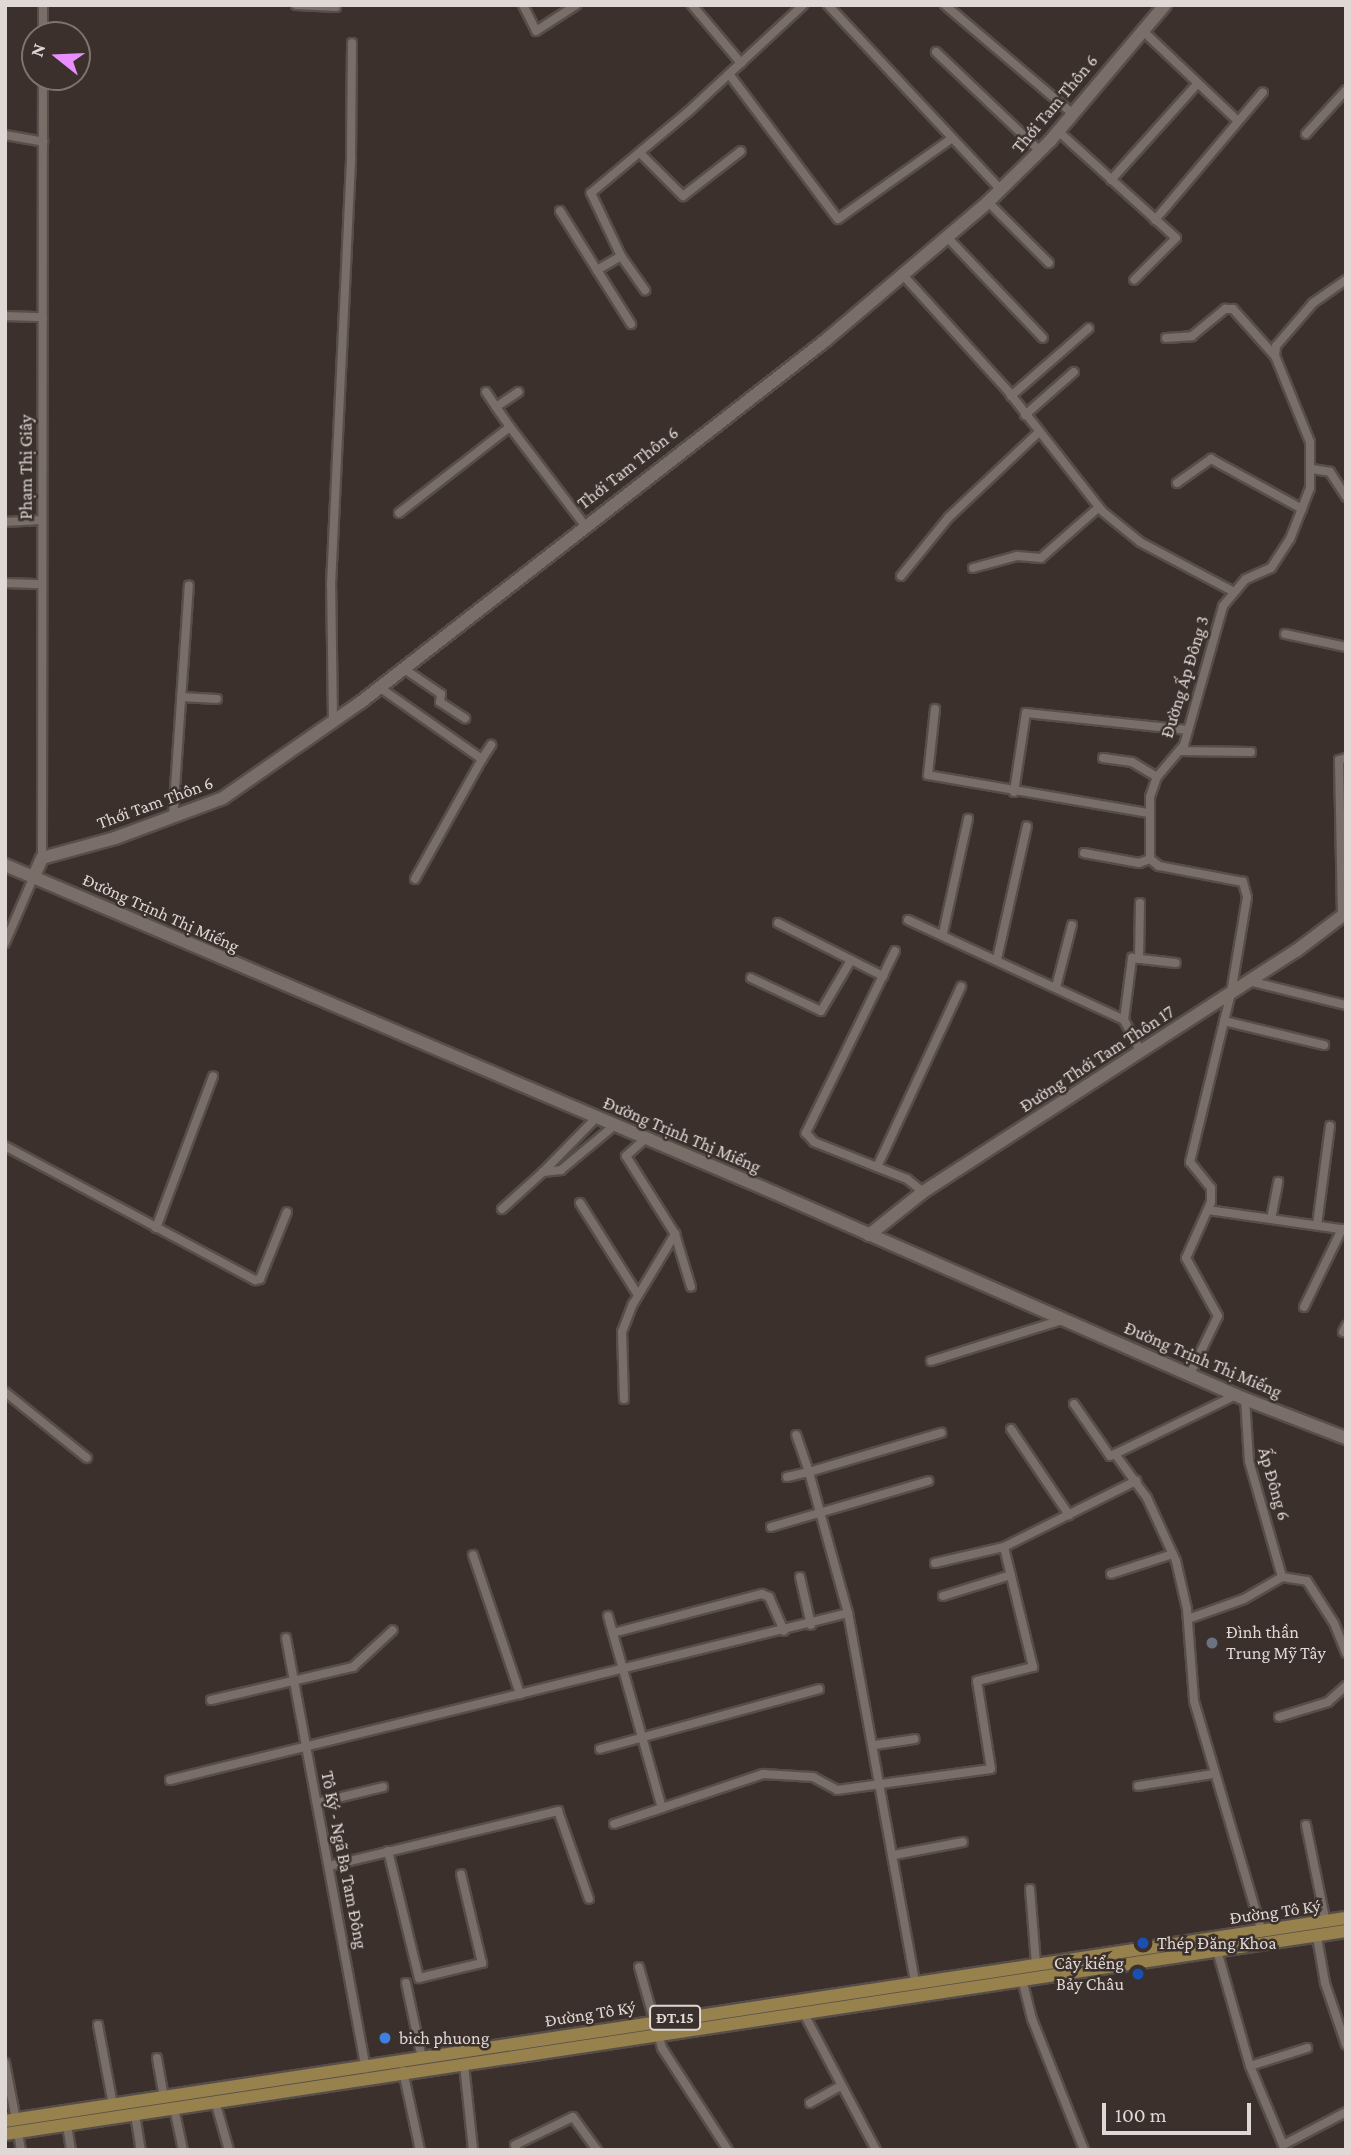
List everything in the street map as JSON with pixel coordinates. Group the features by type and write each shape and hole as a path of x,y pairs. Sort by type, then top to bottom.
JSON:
{"main road":[{"name":"Đường Tô Ký","path":"402,2068 422,2058 803,2012 1022,1979 1264,1938 1346,1918"},
{"name":"Đường Tô Ký","path":"1264,1938 1317,1937 1346,1931"},
{"name":"Đường Tô Ký","path":"11,2127 164,2097 402,2068 464,2064 915,1982 1036,1964 1216,1945"},
{"name":"Đường Tô Ký","path":"11,2127 67,2124 135,2114 367,2073"}],"street":[{"path":"296,5 336,7"},
{"path":"523,5 536,31 576,5"},
{"path":"692,5 741,63"},
{"path":"645,290 621,256 591,193 640,153 803,5"},
{"path":"828,5 951,139 1002,190"},
{"path":"944,5 1072,113"},
{"name":"Thới Tam Thôn 6","path":"42,858 173,818 223,798 379,687 584,524 826,340 1002,190 1058,131 1165,5"},
{"path":"1142,30 1238,121"},
{"path":"333,720 331,585 351,157 352,43"},
{"path":"936,52 1040,151"},
{"path":"729,74 838,219 951,139"},
{"path":"1111,180 1198,83"},
{"path":"1306,134 1346,90"},
{"name":"Phạm Thị Giây","path":"42,858 43,91"},
{"path":"1155,219 1263,92"},
{"path":"1058,131 1176,238 1134,280"},
{"path":"5,135 43,142"},
{"path":"640,153 683,196 741,151"},
{"path":"988,202 1049,263"},
{"path":"559,211 631,324"},
{"path":"947,237 1043,338"},
{"path":"597,270 621,256"},
{"path":"902,274 1012,396 1099,507 1140,542 1232,592 1246,579 1271,568 1290,539 1312,470 1300,411 1275,356 1234,309 1225,309 1192,336 1166,338"},
{"path":"1275,356 1276,346 1313,303 1346,280"},
{"path":"5,316 43,317"},
{"path":"1012,396 1089,328"},
{"path":"1026,415 1074,372"},
{"path":"486,392 584,524"},
{"path":"496,407 518,392"},
{"path":"399,513 510,427"},
{"path":"901,576 949,517 1039,432"},
{"path":"1177,483 1211,459 1301,509"},
{"path":"1312,470 1330,472 1346,498"},
{"path":"973,568 1017,556 1041,558 1099,507"},
{"path":"5,522 42,520"},
{"path":"5,583 42,584"},
{"path":"173,818 189,586"},
{"name":"Đường Ấp Đông 3","path":"1150,859 1148,813 1157,777 1180,751 1223,607 1232,592"},
{"path":"1285,634 1346,647"},
{"path":"402,667 438,691 440,702 465,718"},
{"path":"379,687 482,759"},
{"path":"181,696 217,699"},
{"path":"935,709 928,775 1014,792 1148,813"},
{"path":"1014,792 1026,713 1188,730"},
{"path":"415,879 491,745"},
{"path":"1180,751 1251,752"},
{"path":"1103,758 1132,762 1157,777"},
{"path":"1344,914 1339,760 1346,758"},
{"path":"943,933 968,819"},
{"path":"997,959 1027,826"},
{"path":"1084,853 1139,863 1150,859 1159,866 1243,882 1247,897 1231,993 1191,1162 1211,1188 1208,1210 1186,1258 1218,1317 1190,1374"},
{"path":"6,938 42,858"},
{"name":"Đường Trịnh Thị Miếng","path":"5,866 34,876 646,1138 1240,1397 1346,1438"},
{"path":"1139,959 1140,902"},
{"name":"Đường Thới Tam Thôn 17","path":"869,1235 923,1192 1231,993 1344,914"},
{"path":"908,920 943,933 1124,1020"},
{"path":"778,923 883,976"},
{"path":"1056,987 1072,925"},
{"path":"895,951 806,1133 814,1142 907,1179 923,1192"},
{"path":"1141,1052 1124,1020 1132,958 1176,963"},
{"path":"751,978 821,1011 851,960"},
{"path":"1249,981 1346,1005"},
{"path":"877,1167 961,987"},
{"path":"1224,1021 1324,1045"},
{"path":"155,1228 213,1076"},
{"path":"502,1209 596,1118"},
{"path":"542,1172 561,1170 615,1125"},
{"path":"1317,1225 1330,1126"},
{"path":"646,1138 626,1156 675,1234 691,1287"},
{"path":"5,1146 258,1281 288,1212"},
{"path":"1271,1219 1278,1182"},
{"path":"580,1203 638,1295"},
{"path":"1208,1210 1344,1229 1304,1307"},
{"path":"624,1399 622,1332 638,1295 675,1234"},
{"path":"931,1362 1062,1320"},
{"path":"5,1392 87,1458"},
{"path":"1074,1404 1110,1456 1240,1397"},
{"name":"Ấp Đông 6","path":"1240,1397 1249,1461 1282,1577"},
{"path":"1011,1429 1069,1515"},
{"path":"787,1477 941,1433"},
{"path":"796,1435 848,1613 883,1785 915,1982"},
{"path":"1115,1454 1136,1481 1173,1554 1188,1619 1194,1701 1213,1774 1264,1938"},
{"path":"771,1527 928,1480"},
{"path":"935,1563 1004,1548 1136,1481"},
{"path":"614,1824 763,1774 813,1777 837,1790 991,1769 977,1681 1034,1667 1004,1548"},
{"path":"1111,1574 1173,1554"},
{"path":"473,1555 520,1694"},
{"path":"943,1595 1010,1574"},
{"path":"800,1577 811,1625"},
{"path":"1188,1619 1244,1599 1282,1577 1307,1581 1334,1623 1346,1653"},
{"path":"613,1633 762,1594 769,1597 784,1632"},
{"path":"170,1780 784,1632 848,1613"},
{"path":"608,1616 621,1670 662,1808"},
{"path":"211,1700 353,1667 393,1630"},
{"name":"Tô Ký - Ngã Ba Tam Đông","path":"286,1638 367,2073"},
{"path":"1279,1717 1328,1702 1346,1686"},
{"path":"600,1749 629,1744 641,1737 819,1689"},
{"path":"875,1745 915,1739"},
{"path":"1138,1786 1213,1774"},
{"path":"317,1803 383,1787"},
{"path":"329,1866 558,1811 589,1899"},
{"path":"1306,1825 1326,1923"},
{"path":"894,1854 963,1842"},
{"path":"388,1851 419,1978 482,1964 461,1874"},
{"path":"1030,1889 1036,1964"},
{"path":"1317,1937 1325,1983 1346,2045"},
{"path":"1216,1945 1250,2066 1283,2145 1346,2112"},
{"path":"639,1968 662,2048 729,2150"},
{"path":"1022,1979 1031,2019 1084,2150"},
{"path":"406,1983 422,2058"},
{"path":"803,2012 876,2150"},
{"path":"98,2025 113,2105"},
{"path":"1250,2066 1307,2048"},
{"path":"157,2058 164,2097"},
{"path":"5,2063 11,2127 21,2150"},
{"path":"464,2064 473,2150"},
{"path":"402,2068 420,2150"},
{"path":"810,2103 841,2087"},
{"path":"215,2101 229,2150"},
{"path":"174,2108 183,2150"},
{"path":"135,2114 141,2150"},
{"path":"517,2150 515,2145 573,2117 597,2150"},
{"path":"67,2124 71,2150"}],"place":[{"name":"Đình thần Trung Mỹ Tây","path":"1212,1643"},
{"name":"Thép Đăng Khoa","path":"1143,1943"},
{"name":"Cây kiểng Bảy Châu","path":"1138,1974"},
{"name":"bich phuong","path":"385,2038"}]}
